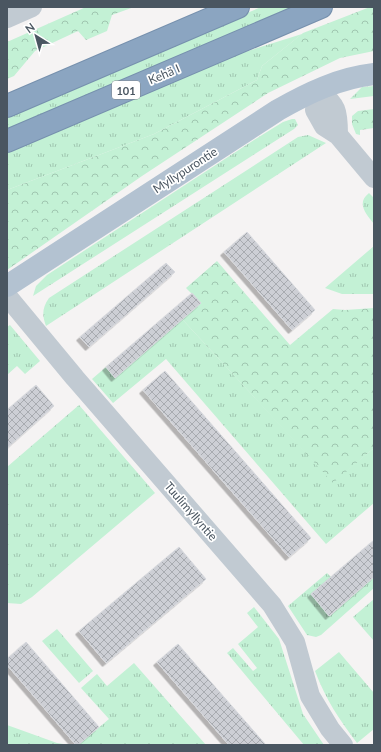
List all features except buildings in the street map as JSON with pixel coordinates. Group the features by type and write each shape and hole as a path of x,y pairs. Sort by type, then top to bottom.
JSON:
{"highway":[{"path":"175,34 214,7"},
{"path":"7,106 238,7"},
{"name":"Kehä I","path":"7,141 321,7"}],"main road":[{"name":"Myllypurontie","path":"7,286 255,124 297,99 356,77 374,74"}],"street":[{"path":"7,18 32,7"},
{"path":"318,90 315,110 324,126 338,135 374,178"},
{"name":"Tuulimyllyntie","path":"7,296 75,378 272,605 295,642 310,696 330,729 343,745"}],"green space":[{"path":"86,7 134,7 112,15 107,31 86,40 78,31 35,51 14,76 7,79 7,42"},
{"path":"261,7 294,7 7,129 7,116"},
{"path":"370,7 374,7 374,51 340,58 268,93 142,176 7,270 7,190 154,134 257,80 262,66 303,33"},
{"path":"302,34 262,66 257,80 154,134 7,190 7,151 232,56"},
{"path":"374,86 374,96 350,99 362,87"},
{"path":"374,109 374,128 360,130 360,135 356,134 352,124 352,116 358,111"},
{"path":"295,119 298,125 294,129 33,296 36,286 47,275 254,140 283,122"},
{"path":"308,135 326,143 46,326 43,312 49,298 298,137"},
{"path":"369,193 374,198 374,224 365,212 363,205 365,197"},
{"path":"374,246 374,294 342,294 325,288"},
{"path":"217,261 290,345 333,309 345,310 374,308 374,448 333,483 182,319 201,303 186,288"},
{"path":"182,319 333,482 374,448 374,503 326,544 166,359 113,403 92,379 106,367"},
{"path":"10,325 40,361 25,374 17,366 7,375 7,327"},
{"path":"79,405 155,493 32,597 21,604 7,603 7,467"},
{"path":"327,573 331,577 311,594 330,616 374,577 374,588 321,635 316,637 307,635 288,606"},
{"path":"374,599 374,641 353,617"},
{"path":"254,607 279,639 303,714 324,745 304,745 227,653 233,648 253,671 257,668 238,644 258,627 247,613"},
{"path":"57,629 93,671 79,683 42,641"},
{"path":"339,652 374,693 374,729 357,743 333,709 315,671"},
{"path":"134,663 206,745 78,745 109,719 81,688 97,674 107,686"},
{"path":"7,725 57,743 70,745 7,745"}]}
